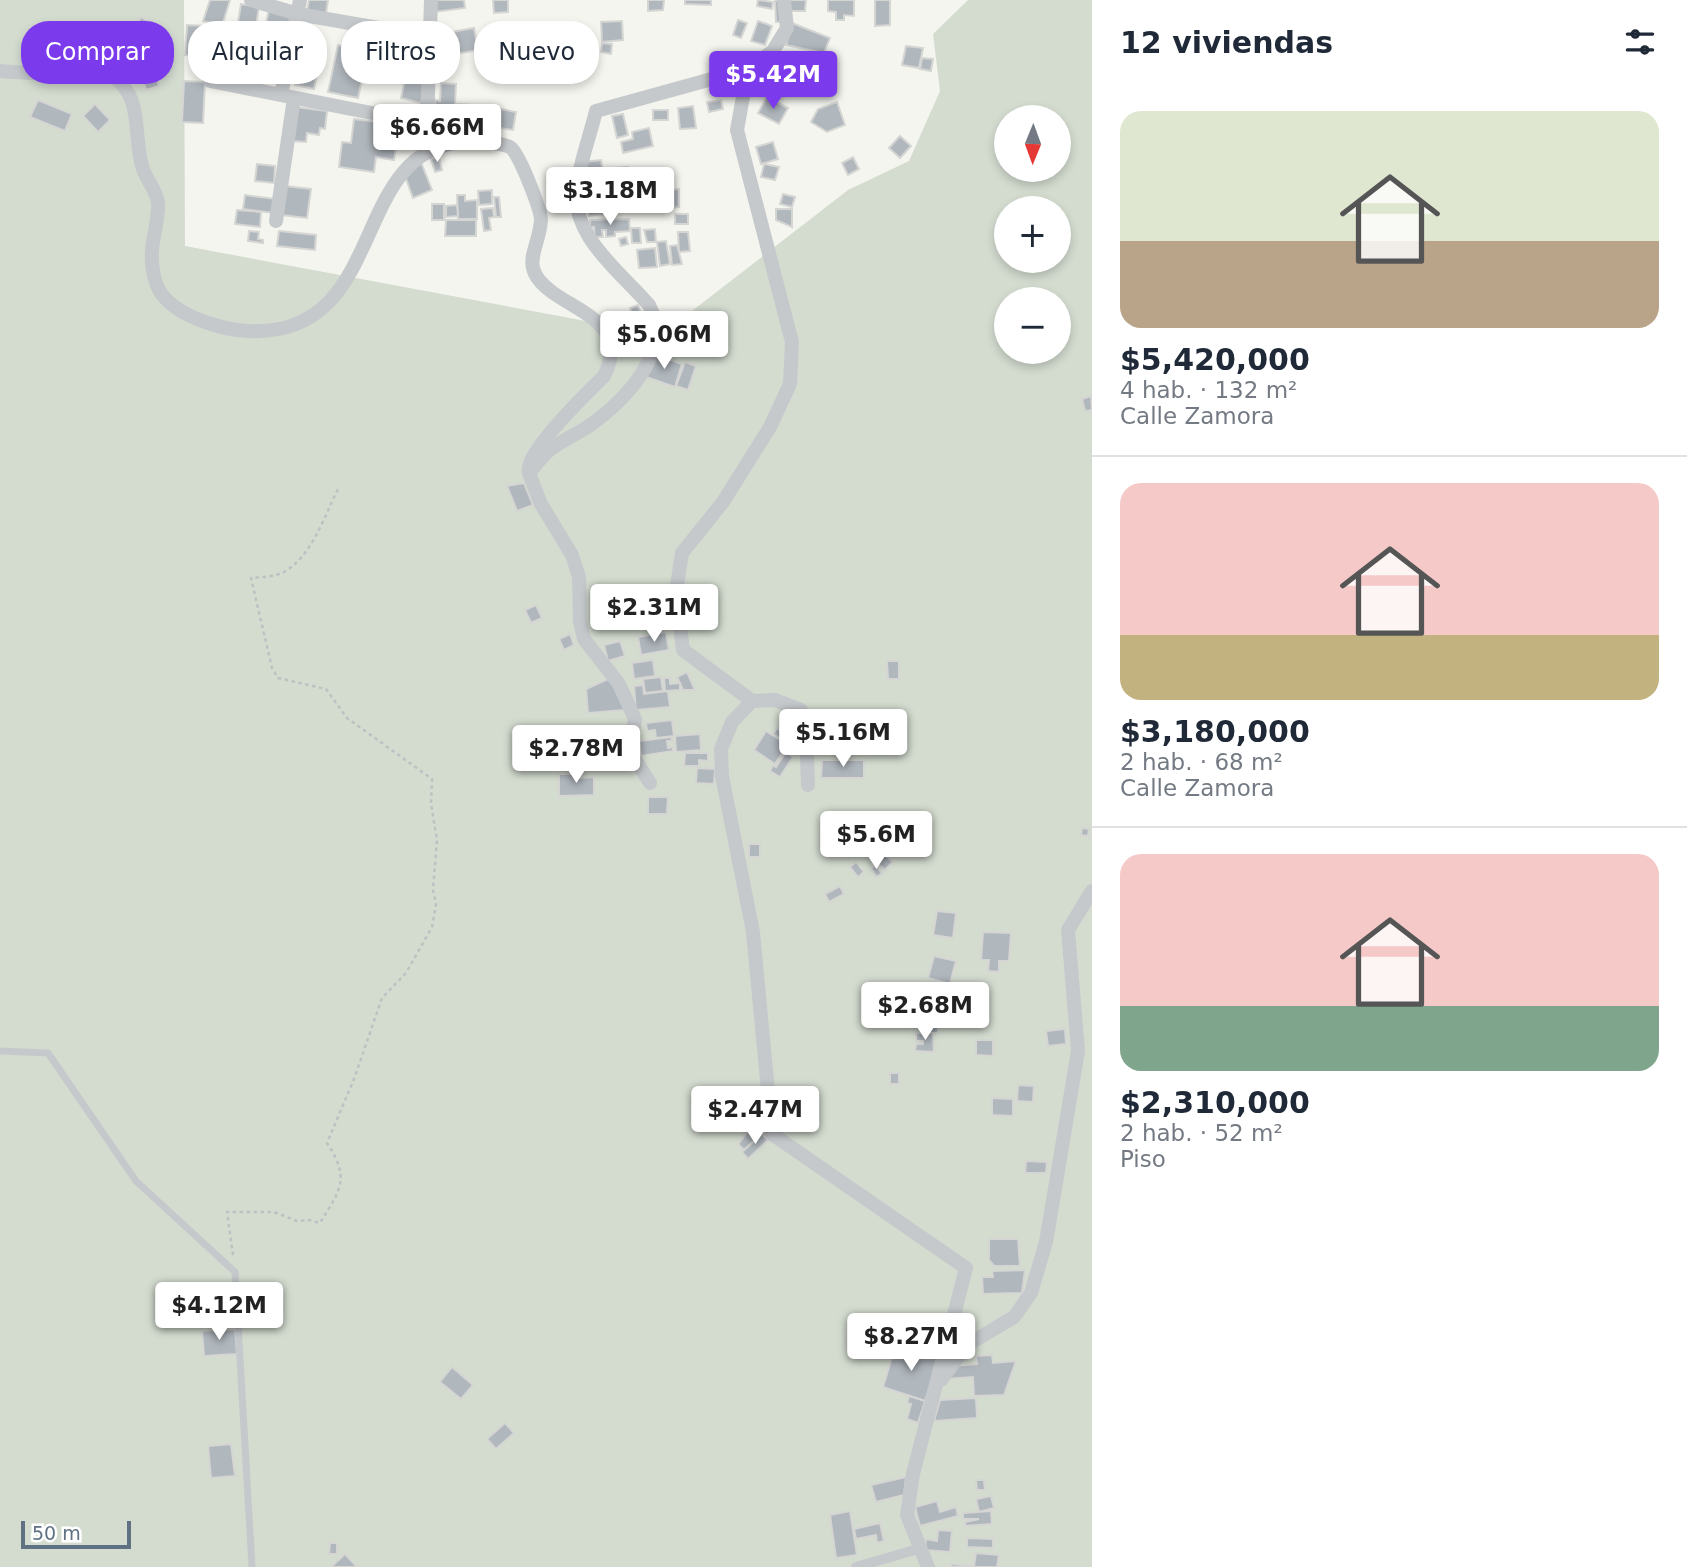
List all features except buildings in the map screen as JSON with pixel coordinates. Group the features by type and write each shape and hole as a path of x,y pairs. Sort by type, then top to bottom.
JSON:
{"street":[{"path":"251,0 299,7 360,21"},
{"path":"430,21 431,0"},
{"path":"529,473 550,450 589,425 628,391 656,343 655,317 591,242 578,207 576,187 596,111 748,69 773,51 787,28 784,0"},
{"path":"276,221 299,7"},
{"path":"0,71 40,73 85,68 110,74 127,89 135,108 144,172 153,185 158,204 152,252 153,270 163,297 191,316 248,331 298,322 324,308 351,275 370,226 401,174 433,147 472,141 511,147 519,154 541,221 534,242 533,270 540,282 593,316 609,342 609,366 604,376 541,443 530,459 529,473 541,504 572,555 579,577 580,621 584,639 619,684 635,719 629,752 650,783"},
{"path":"748,69 737,130 766,253 792,342 790,384 770,427 736,481 682,553 676,592 683,650 752,701"},
{"path":"228,84 427,124"},
{"path":"428,84 427,124 433,147"},
{"path":"808,785 806,726 801,710 775,699 752,701 732,722 721,749 753,932 772,1134 966,1268 913,1474 907,1515 918,1549 928,1567"},
{"path":"936,1387 967,1345 1014,1317 1031,1293 1046,1242 1085,1051 1068,930 1089,899"},
{"path":"856,1567 918,1549"}],"lane":[{"path":"0,1051 48,1053 136,1181 235,1272 252,1567"}],"path":[{"path":"235,1272 227,1212 274,1212 297,1221 320,1223 341,1189 340,1163 327,1143 354,1079 382,998 406,973 432,927 436,904 433,890 437,840 431,804 432,779 363,732 347,718 326,689 278,678 272,668 251,579 283,573 300,558 317,534 338,489"}],"shaded area":[{"path":"0,0 184,0 185,246 661,335 848,190 909,161 940,91 933,34 968,0 1092,0 1092,1567 0,1567"}]}
